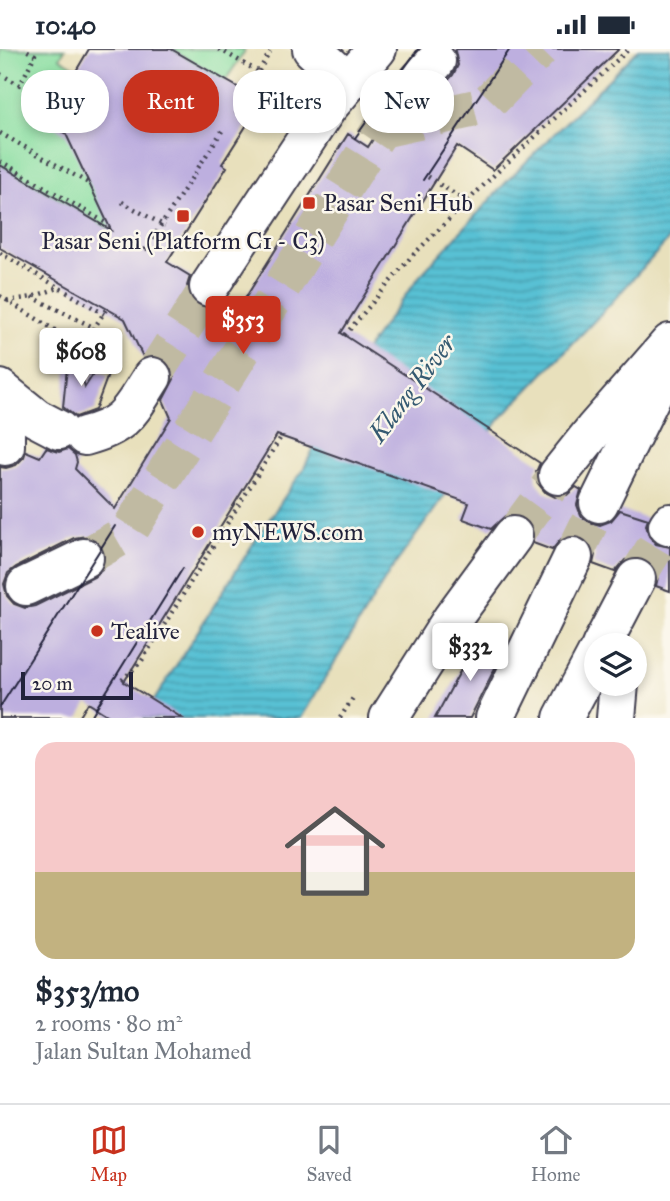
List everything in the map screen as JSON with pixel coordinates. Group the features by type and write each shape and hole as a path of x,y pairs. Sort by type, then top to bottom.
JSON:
{"street":[{"path":"313,49 348,82"},
{"path":"209,287 320,119 377,49"},
{"path":"428,70 436,61"},
{"path":"558,475 670,343"},
{"path":"599,503 670,358"},
{"path":"0,389 37,428 117,425 152,377"},
{"path":"389,718 452,619 504,548"},
{"path":"495,718 573,557"},
{"path":"10,592 84,558"},
{"path":"608,633 633,584 626,633"},
{"path":"563,718 584,678"},
{"path":"616,718 619,696"}],"path":[{"path":"0,74 20,85 35,55 24,49"},
{"path":"219,49 256,70"},
{"path":"345,335 411,257 527,140 629,49"},
{"path":"260,70 270,52"},
{"path":"140,241 146,248 164,225 222,131"},
{"path":"0,133 90,184"},
{"path":"0,161 108,224"},
{"path":"428,177 467,202"},
{"path":"122,202 164,225"},
{"path":"0,253 104,314"},
{"path":"6,301 32,297 58,288"},
{"path":"0,296 83,350 107,309"},
{"path":"32,297 95,328"},
{"path":"122,680 141,662 281,437"},
{"path":"98,718 102,712"}],"green space":[{"path":"0,49 65,49 60,58 77,68 76,70 21,70 21,133 109,133 109,122 174,195 111,230 0,165"},
{"path":"171,49 245,51 225,81 219,77 219,70 206,70"}],"water":[{"name":"Klang River","path":"639,49 670,49 670,238 500,419 389,573 301,718 143,718 304,468 354,366 419,277 509,179"}],"building":[{"path":"89,49 171,49 208,70 123,70 123,133 219,133 219,76 233,84 233,133 242,133 222,164 227,167 167,262 190,276 187,286 190,297 198,306 208,309 219,306 228,298 241,305 348,134 368,147 377,133 454,133 454,73 458,65 455,51 457,49 619,49 493,170 457,146 341,333 540,463 536,472 537,482 545,492 555,497 567,495 576,487 581,490 577,505 581,516 589,522 600,525 611,521 620,510 648,519 646,525 649,536 656,544 670,547 670,591 656,586 658,577 655,568 645,559 636,557 625,560 615,572 593,564 595,555 591,545 582,537 572,535 561,539 552,550 533,543 533,528 525,518 515,514 505,516 491,529 463,519 469,503 277,435 124,682 182,718 112,718 88,703 79,718 0,718 0,467 16,465 26,451 40,457 46,448 59,452 68,449 75,455 75,469 115,509 171,418 163,400 174,379 172,367 163,358 154,355 143,357 125,319 0,248 0,165 111,230 66,134 109,133 109,70 77,70","holes":["86,536 97,540 104,549 106,560 102,570 94,577 35,606 25,608 14,604 7,596 4,584 8,573 74,538"]},
{"path":"70,338 85,387 96,370 108,375 95,410 76,417 63,407"},
{"path":"477,640 502,654 470,718 435,718"}],"tunnel":[{"path":"454,113 485,106 540,49"},
{"path":"84,558 124,535 131,528 378,133"},
{"path":"152,377 209,287"},
{"path":"513,536 558,475"},
{"path":"573,557 599,503"},
{"path":"636,579 668,526"}],"tram line":[{"path":"355,138 418,49"},
{"path":"423,180 510,49"},
{"path":"0,707 115,526"},
{"path":"90,718 183,568"}],"place":[{"name":"Pasar Seni Hub","path":"309,203"},
{"name":"Pasar Seni (Platform C1 - C3)","path":"183,216"},
{"name":"myNEWS.com","path":"198,532"},
{"name":"Tealive","path":"97,631"}]}
